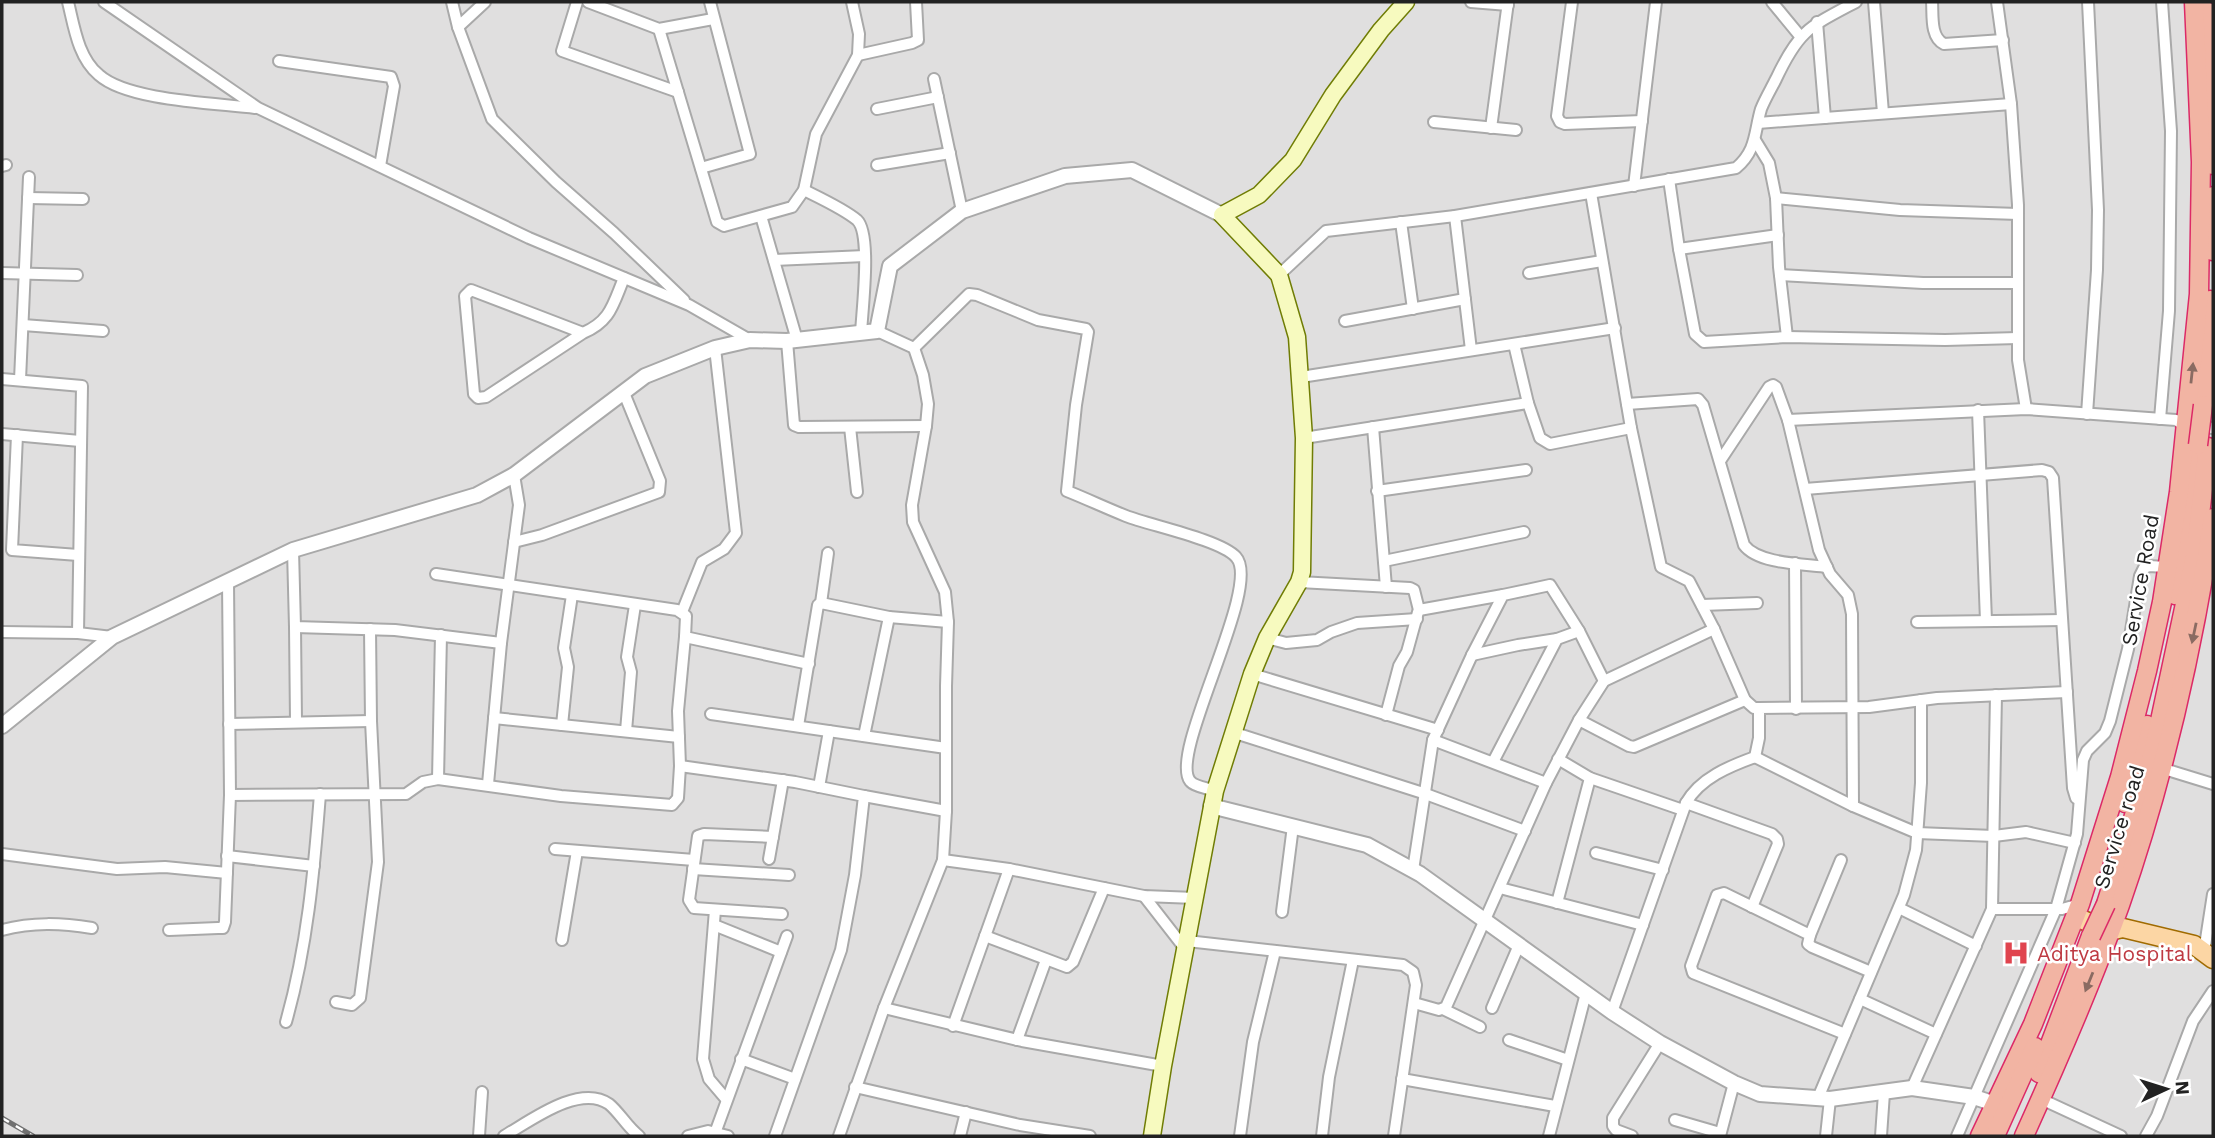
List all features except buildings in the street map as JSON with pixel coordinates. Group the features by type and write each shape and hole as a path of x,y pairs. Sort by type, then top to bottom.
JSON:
{"highway":[{"name":"Service Road","path":"1980,1136 2033,1024 2095,918 2120,777 2162,602 2179,492 2183,420 2198,306 2201,236 2200,103 2194,2"},
{"path":"2205,2 2211,68 2213,165"},
{"path":"2010,1136 2032,1091 2095,918 2162,663 2211,408 2207,367 2213,196"},
{"name":"Service road","path":"2024,1136 2041,1099 2095,918 2161,768 2207,605 2213,517"},
{"path":"1995,1136 2095,918"}],"main road":[{"path":"1152,1136 1213,798 1252,674 1267,638 1302,572 1304,438 1297,337 1279,275 1223,215 1259,195 1293,160 1333,95 1381,30 1406,2"},
{"path":"2095,918 2194,945 2208,955"}],"street":[{"path":"68,2 79,45 99,76 107,81 141,93 258,108"},
{"path":"104,2 258,108 529,238 689,305 750,340"},
{"path":"452,2 458,27 492,118 556,182 689,305"},
{"path":"458,27 485,2"},
{"path":"577,2 562,51 678,92"},
{"path":"588,2 659,29 713,19"},
{"path":"701,168 750,154 709,2"},
{"path":"659,29 717,222 724,226 792,207 804,190 816,134 858,55 859,34 852,2"},
{"path":"858,55 918,40 916,2"},
{"path":"1471,2 1508,3 1491,128"},
{"path":"1573,2 1558,116 1560,122 1642,121"},
{"path":"1634,186 1656,2"},
{"path":"1772,2 1800,36"},
{"path":"1279,275 1326,231 1455,216 1736,168 1748,158 1767,97 1790,50 1800,36 1818,22 1856,2"},
{"path":"1874,2 1883,113"},
{"path":"1932,2 1938,41 1944,44 2003,40"},
{"path":"1997,2 2011,104 2018,214 2018,360 2026,409"},
{"path":"2087,414 2098,210 2088,2"},
{"path":"2160,419 2169,311 2171,131 2162,2"},
{"path":"1818,22 1825,118"},
{"path":"279,61 391,77 394,86 380,166"},
{"path":"934,79 962,211"},
{"path":"877,108 938,97"},
{"path":"1758,123 2011,104"},
{"path":"1434,122 1516,131"},
{"path":"1755,140 1769,163 1776,198 1787,337"},
{"path":"877,165 950,153"},
{"path":"877,331 890,266 962,211 1065,176 1132,170 1223,215"},
{"path":"20,380 29,177"},
{"path":"1669,179 1679,249 1698,339 1710,342 1787,337 1933,340 2018,338"},
{"path":"804,190 857,220 864,230 861,333"},
{"path":"1591,193 1631,428 1661,567 1689,581 1714,629 1745,700 1754,708 1853,708 1921,700 2067,692"},
{"path":"28,198 83,199"},
{"path":"1776,198 1900,210 2018,214"},
{"path":"761,216 792,341 794,425 926,426"},
{"path":"1455,216 1471,350"},
{"path":"1401,222 1413,309"},
{"path":"1679,249 1778,235"},
{"path":"774,260 865,256"},
{"path":"1529,273 1602,261"},
{"path":"2,273 77,275"},
{"path":"1780,275 1923,283 2018,283"},
{"path":"583,333 477,290 471,290 465,296 474,394 482,399 486,397 583,333 597,327 606,319 624,278"},
{"path":"914,348 969,294 1038,320 1086,329 1088,332 1076,405 1067,491 1128,517 1221,548 1239,562 1241,571 1235,610 1192,736 1186,768 1189,779 1213,798 1293,826 1367,845 1413,870 1612,1012 1660,1043 1760,1094 1824,1099 1912,1088 1974,1097 1995,1104"},
{"path":"1345,321 1465,299"},
{"path":"23,325 103,331"},
{"path":"1301,377 1615,328"},
{"path":"2,726 112,636 293,550 477,495 514,475 645,376 715,348 750,340 792,341 877,331 914,348 923,375 928,404 912,505 913,523 946,592 948,622 943,860 884,1009 839,1136"},
{"path":"1514,344 1539,438 1549,444 1631,428"},
{"path":"682,612 702,562 724,549 732,542 736,533 715,348"},
{"path":"2,379 82,386 78,633"},
{"path":"1720,461 1769,387 1776,387 1788,420 1819,550 1827,567 1849,595 1852,614 1853,806"},
{"path":"514,542 542,535 659,492 660,481 624,393"},
{"path":"1627,404 1698,399 1703,405 1744,545 1750,553 1775,560 1827,567"},
{"path":"1304,438 1528,403"},
{"path":"2183,420 2211,408"},
{"path":"1788,420 2026,409 2183,420 2213,428"},
{"path":"1978,410 1986,621"},
{"path":"850,427 857,492"},
{"path":"1373,427 1386,587"},
{"path":"2,434 80,441"},
{"path":"17,435 7,550 78,555"},
{"path":"1377,491 1526,470"},
{"path":"1805,489 2042,470 2049,472 2053,478 2073,788 2078,808"},
{"path":"488,784 501,643 519,505 514,475"},
{"path":"1384,561 1524,532"},
{"path":"293,550 296,722"},
{"path":"798,726 828,553"},
{"path":"1795,563 1796,709"},
{"path":"1958,1136 2007,1017 2056,909 2075,843 2083,760 2087,751 2105,733 2110,721 2128,649 2140,576 2144,568 2166,567"},
{"path":"436,574 682,612"},
{"path":"169,930 223,928 230,795 228,582"},
{"path":"1299,582 1414,590 1418,614 1407,652 1399,666 1386,715"},
{"path":"1267,638 1286,643 1317,640 1357,623 1418,614 1550,585 1579,631 1604,681"},
{"path":"562,725 568,667 564,648 572,595"},
{"path":"1413,870 1423,793 1436,735 1503,595"},
{"path":"821,603 890,617 948,622"},
{"path":"1702,606 1757,603"},
{"path":"625,731 631,672 627,657 635,605"},
{"path":"230,795 406,794 423,782 438,779 561,796 672,804 678,798 680,766 678,711 685,637 685,616 682,612"},
{"path":"864,736 890,617"},
{"path":"1917,622 2062,620"},
{"path":"295,627 370,629 501,643"},
{"path":"336,1002 352,1005 360,998 378,862 371,721 370,629"},
{"path":"1443,1009 1546,783 1579,720 1604,681 1714,629"},
{"path":"1472,655 1557,639 1579,631"},
{"path":"2,632 112,636"},
{"path":"438,779 441,635"},
{"path":"685,637 809,664"},
{"path":"1493,762 1557,639"},
{"path":"1252,674 1386,715 1546,783"},
{"path":"1912,1088 1992,909 1996,695"},
{"path":"1579,720 1634,747 1745,700"},
{"path":"1826,1136 1824,1099 1844,1034 1899,908 1916,850 1921,783 1921,700"},
{"path":"1755,757 1759,738 1759,708"},
{"path":"711,714 946,748"},
{"path":"494,718 680,737"},
{"path":"229,724 371,721"},
{"path":"819,787 829,731"},
{"path":"1232,732 1423,793 1525,831"},
{"path":"1612,1012 1690,794 1723,769 1755,757 1853,806 1917,833 1994,836 2026,832 2075,843"},
{"path":"1558,759 1590,778 1772,834 1777,838 1778,844 1752,906"},
{"path":"680,766 783,780 946,811"},
{"path":"2161,768 2213,784"},
{"path":"1557,903 1590,778"},
{"path":"769,859 783,780"},
{"path":"286,1022 299,977 314,866 320,794"},
{"path":"775,1136 841,950 855,874 864,796"},
{"path":"1282,912 1293,826"},
{"path":"773,837 698,836 693,864 691,905 694,908 782,914"},
{"path":"555,849 789,875"},
{"path":"562,940 577,851"},
{"path":"1596,852 1663,870"},
{"path":"2,854 117,869 165,867 227,873"},
{"path":"227,856 314,866"},
{"path":"943,860 1009,869 1144,896 1195,898"},
{"path":"1841,860 1808,944 1871,972"},
{"path":"953,1026 1009,869"},
{"path":"985,936 1067,967 1073,962 1104,888"},
{"path":"1500,888 1643,925"},
{"path":"1810,935 1720,893 1691,970 1844,1034"},
{"path":"2208,955 2213,894"},
{"path":"1144,896 1186,946 1275,951 1403,965 1411,969 1415,977 1414,1003 1394,1136"},
{"path":"1899,908 1976,946"},
{"path":"1992,909 2056,909 2095,918"},
{"path":"715,910 703,1059 709,1079 726,1099"},
{"path":"2,930 25,924 62,923 92,928"},
{"path":"714,925 781,952"},
{"path":"713,1134 787,936"},
{"path":"1492,1008 1519,945"},
{"path":"1240,1136 1253,1042 1275,951"},
{"path":"1017,1040 1046,960"},
{"path":"1322,1136 1329,1077 1353,960"},
{"path":"2146,1136 2157,1116 2193,1021 2213,991"},
{"path":"1549,1136 1586,993"},
{"path":"1860,999 1936,1034"},
{"path":"1414,1003 1443,1009 1480,1027"},
{"path":"884,1009 1017,1040 1163,1066"},
{"path":"1509,1041 1568,1060"},
{"path":"1632,1136 1616,1130 1613,1118 1660,1043"},
{"path":"741,1059 794,1079"},
{"path":"1402,1079 1555,1106"},
{"path":"1675,1120 1720,1135 1734,1083"},
{"path":"855,1087 966,1112 1018,1130 1090,1136"},
{"path":"478,1136 482,1092"},
{"path":"1881,1136 1884,1093"},
{"path":"504,1136 564,1102 576,1099 598,1100 608,1104 639,1136"},
{"path":"2041,1099 2121,1136"},
{"path":"960,1136 966,1112"},
{"path":"688,1136 699,1132 728,1136"}],"shaded area":[{"path":"2,2 2213,2 2213,1136 2,1136"}],"railway":[{"path":"2,1118 33,1136"}],"place":[{"name":"Aditya Hospital","path":"2016,953"}]}
